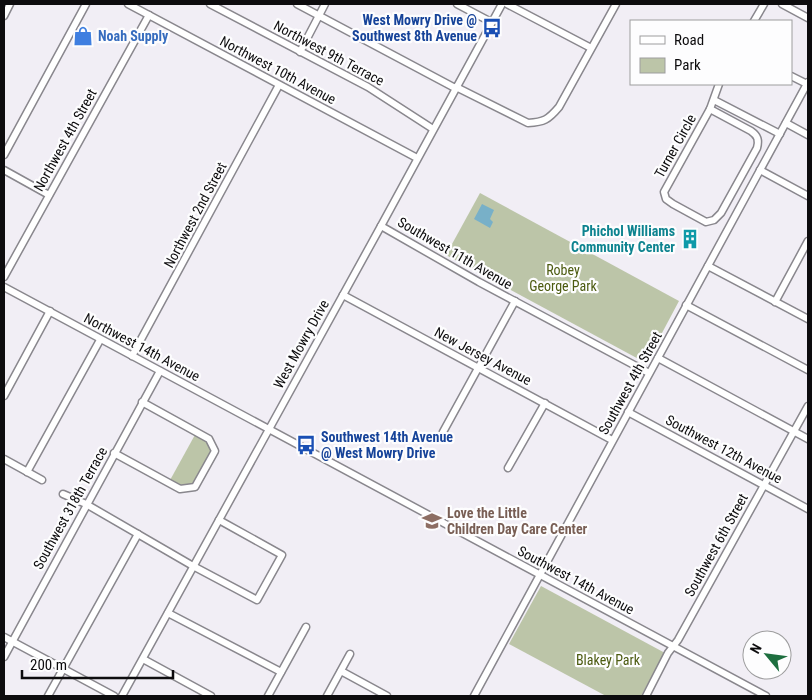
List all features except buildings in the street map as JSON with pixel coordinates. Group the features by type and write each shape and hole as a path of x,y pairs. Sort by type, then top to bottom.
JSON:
{"street":[{"path":"4,16 10,4"},
{"path":"4,155 86,4"},
{"name":"Northwest 10th Avenue","path":"128,4 417,158"},
{"name":"Northwest 9th Terrace","path":"210,4 368,88 433,129"},
{"path":"297,4 528,124 541,122 551,117 559,107 616,4"},
{"path":"300,52 325,4"},
{"path":"457,4 491,22"},
{"name":"West Mowry Drive","path":"122,696 270,430 502,4"},
{"path":"506,4 592,48"},
{"path":"755,20 764,4"},
{"path":"782,4 808,18"},
{"name":"Northwest 4th Street","path":"4,277 149,15"},
{"path":"792,76 808,83"},
{"name":"Southwest 4th Street","path":"474,696 808,83"},
{"name":"Northwest 2nd Street","path":"132,356 279,85"},
{"path":"710,109 720,85"},
{"path":"714,100 780,134"},
{"name":"Turner Circle","path":"710,109 756,135 758,141 757,148 738,182 721,213 714,220 706,222 692,216 666,199 665,189 710,109"},
{"path":"786,123 808,135"},
{"path":"4,170 49,195"},
{"path":"760,170 808,196"},
{"path":"738,182 750,188"},
{"name":"Southwest 11th Avenue","path":"382,226 514,302 649,373"},
{"path":"775,302 808,241"},
{"path":"708,266 808,319"},
{"name":"Northwest 14th Avenue","path":"4,287 270,430"},
{"name":"New Jersey Avenue","path":"343,295 612,440"},
{"path":"443,432 514,302"},
{"path":"686,305 808,370"},
{"path":"4,396 50,311"},
{"path":"27,472 100,340"},
{"path":"658,358 808,438"},
{"name":"Southwest 318th Terrace","path":"4,657 160,371"},
{"path":"114,453 180,489 188,489 195,487 215,451 209,439 142,402"},
{"path":"508,468 545,403"},
{"name":"Southwest 6th Street","path":"646,696 661,666 678,640 808,406"},
{"name":"Southwest 12th Avenue","path":"628,412 808,509"},
{"name":"Southwest 14th Avenue","path":"270,430 766,696"},
{"path":"4,459 42,480"},
{"path":"63,494 86,504 193,566 257,600 282,555 219,520"},
{"path":"48,696 138,534"},
{"path":"168,613 281,672"},
{"path":"268,696 306,627"},
{"path":"4,637 114,696"},
{"path":"327,696 350,654"},
{"path":"143,659 212,696"},
{"path":"341,671 387,696"}],"green space":[{"name":"Robey George Park","path":"480,193 679,301 646,363 446,255"},
{"path":"196,433 208,440 214,451 195,487 188,489 169,482"},
{"name":"Blakey Park","path":"541,586 665,653 641,696 606,696 509,644"}],"water":[{"path":"482,204 494,210 490,219 493,222 490,228 474,219"}],"place":[{"name":"West Mowry Drive @ Southwest 8th Avenue","path":"492,28"},
{"name":"Noah Supply","path":"83,36"},
{"name":"Phichol Williams Community Center","path":"690,239"},
{"name":"Southwest 14th Avenue @ West Mowry Drive","path":"306,445"},
{"name":"Love the Little Children Day Care Center","path":"432,521"}]}
